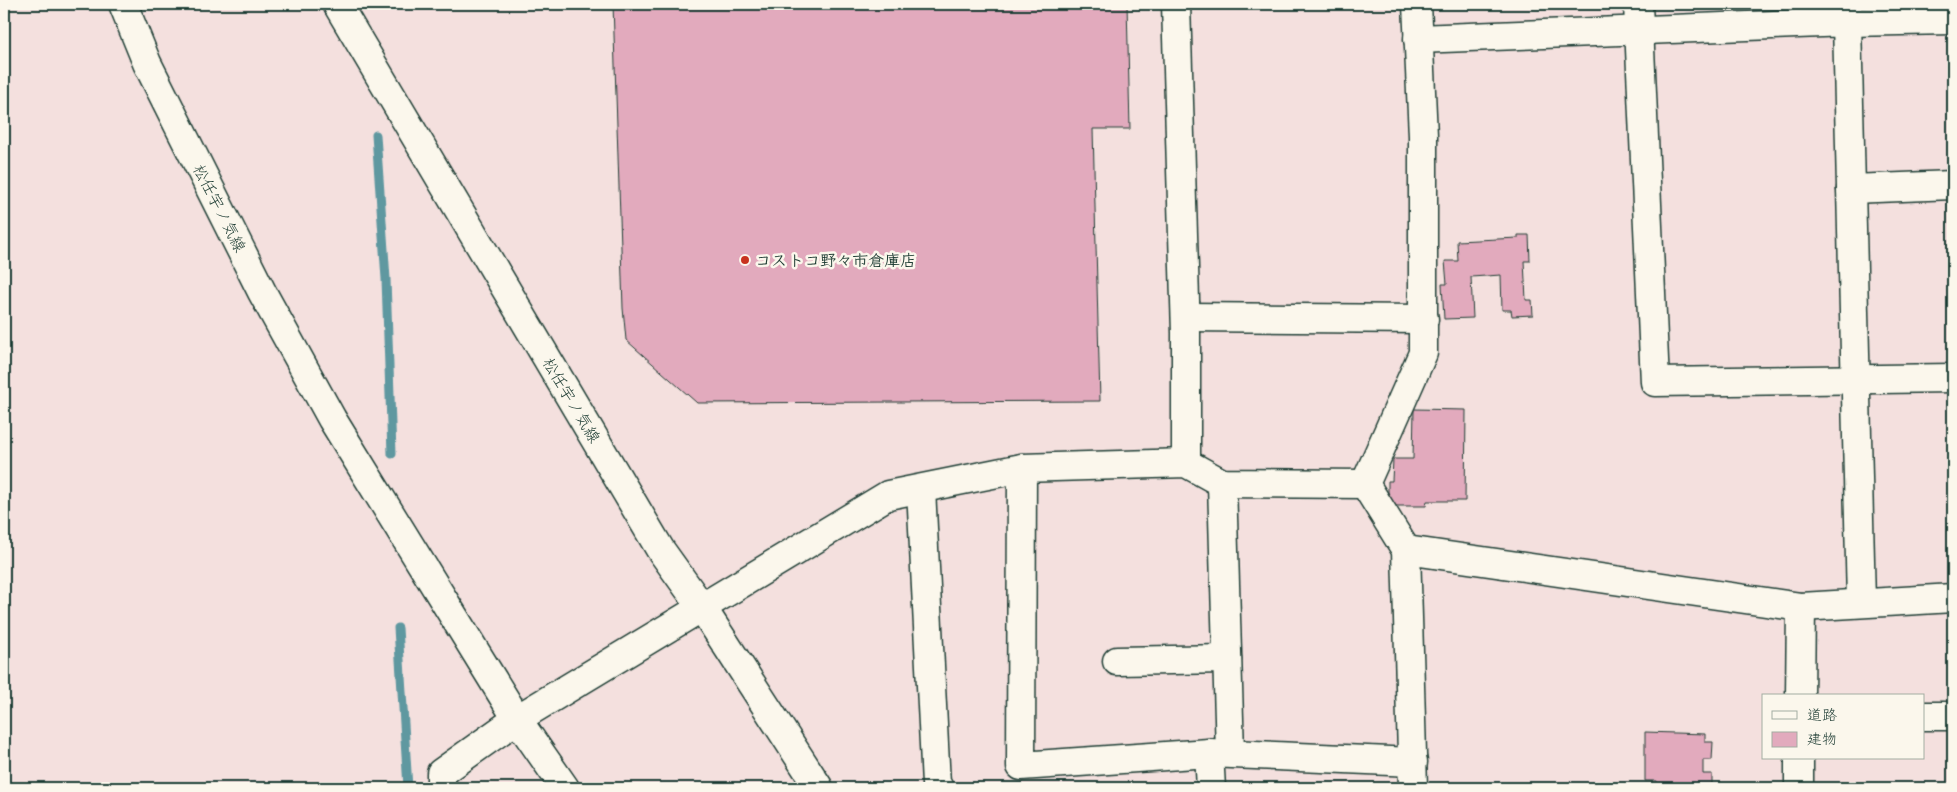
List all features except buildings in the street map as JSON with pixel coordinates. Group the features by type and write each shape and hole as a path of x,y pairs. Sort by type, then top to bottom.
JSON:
{"street":[{"name":"松任宇ノ気線","path":"123,4 147,63 266,300 332,419 517,719 564,788"},
{"name":"松任宇ノ気線","path":"337,4 660,549 703,609 820,788"},
{"path":"1176,4 1186,317 1186,463"},
{"path":"1365,484 1424,353 1423,136 1417,4"},
{"path":"1418,39 1638,17 1847,13 1953,20"},
{"path":"1847,13 1861,602"},
{"path":"1638,17 1655,382 1953,378"},
{"path":"1851,189 1953,185"},
{"path":"1186,317 1424,319"},
{"path":"442,788 441,773 517,719 703,609 888,495 1022,468 1186,463 1222,483 1365,484"},
{"path":"1022,468 1021,766 1220,753 1413,775 1406,550 1365,484"},
{"path":"1211,788 1220,753 1227,659 1222,483"},
{"path":"921,488 936,784 938,788"},
{"path":"1406,550 1801,607 1953,598"},
{"path":"1800,694 1801,607"},
{"path":"1117,661 1227,659"},
{"path":"1924,716 1953,716"},
{"path":"1799,760 1799,788"}],"waterway":[{"path":"376,135 386,279 392,454"},
{"path":"398,628 408,788"}],"place":[{"name":"コストコ野々市倉庫店","path":"745,260"}]}
